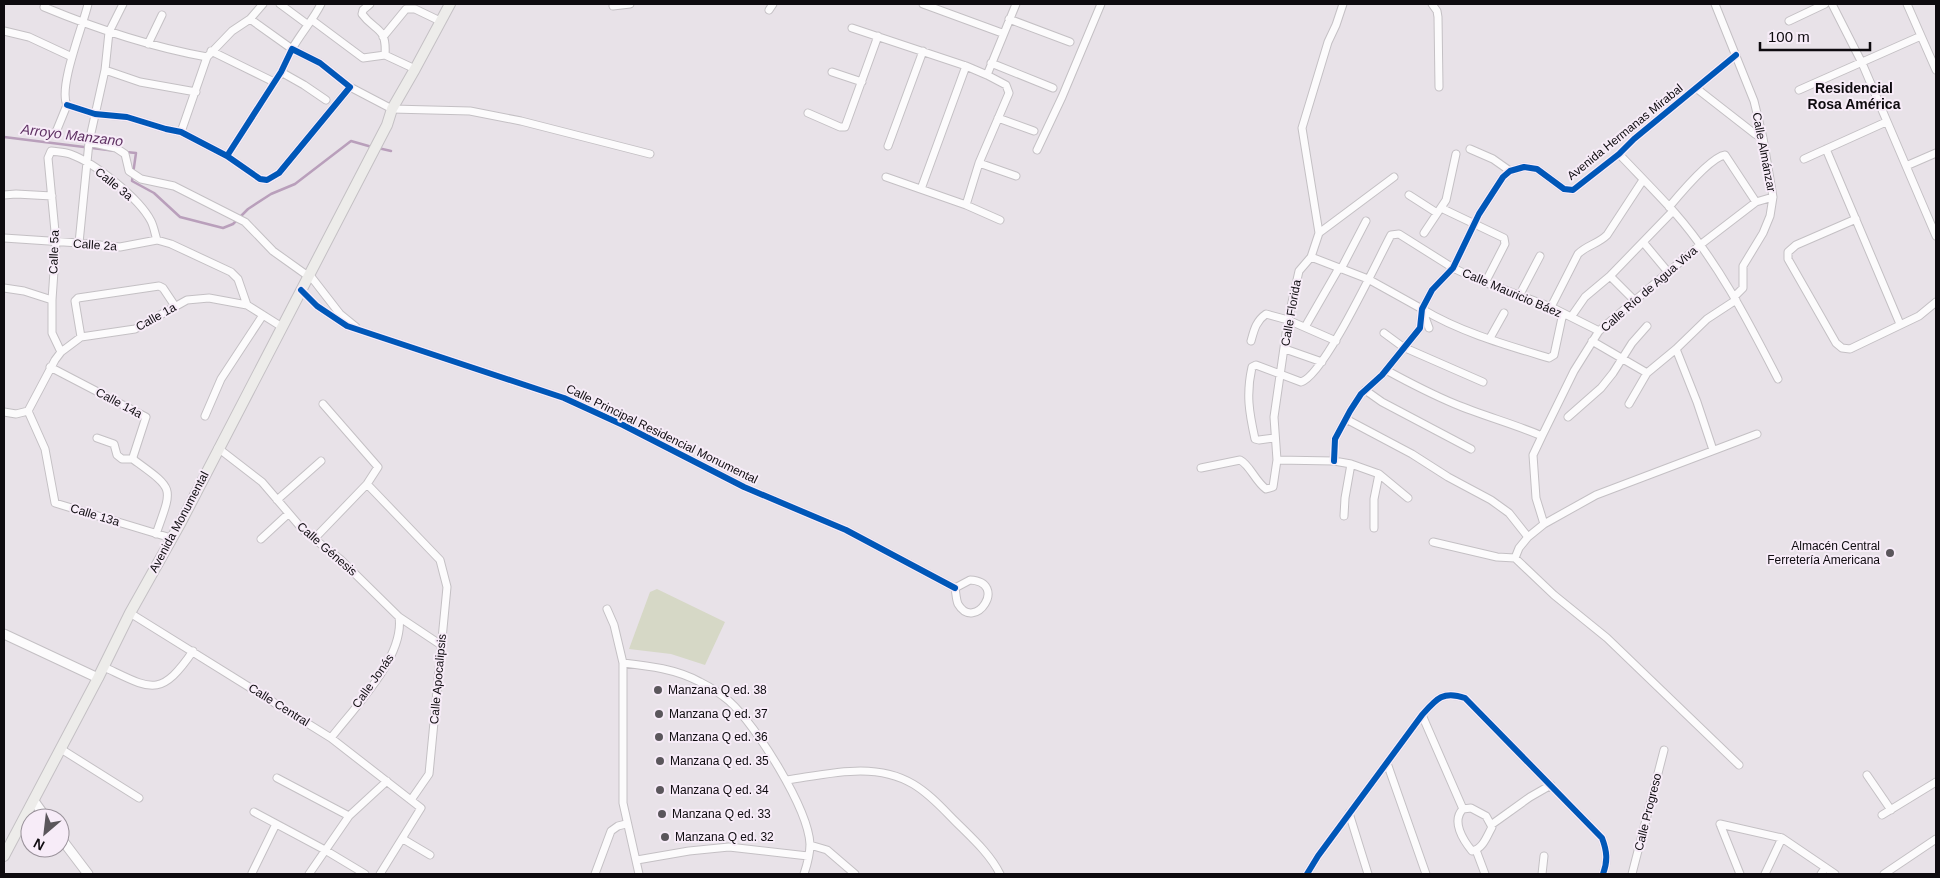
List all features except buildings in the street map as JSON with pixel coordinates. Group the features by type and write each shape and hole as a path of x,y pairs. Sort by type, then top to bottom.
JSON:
{"main road":[{"path":"392,109 450,4"},
{"name":"Avenida Monumental","path":"4,856 98,678 130,613 282,327 387,124 392,109"}],"street":[{"path":"88,4 84,23 66,79 64,100 67,105 95,114 127,117 181,132 227,156 260,179 267,180 279,172 350,87"},
{"path":"79,243 89,143 104,70 109,32 123,4"},
{"path":"181,132 209,54 232,31 250,19 263,4"},
{"path":"280,4 363,58 384,55 415,69"},
{"path":"227,156 321,4"},
{"path":"370,4 363,10 362,14 378,28 386,41 384,55"},
{"path":"613,6 630,4"},
{"path":"923,4 934,6 1002,33"},
{"path":"987,74 1002,33 1016,4"},
{"path":"1037,150 1062,97 1101,4"},
{"name":"Calle Florida","path":"1201,468 1240,460 1246,463 1253,476 1266,489 1273,487 1277,460 1274,417 1288,320 1299,271 1310,257 1319,233 1302,128 1328,42 1343,4"},
{"path":"1432,4 1438,18 1439,88"},
{"name":"Calle Almánzar","path":"1716,4 1754,101 1763,138 1773,198 1770,216 1763,233 1743,266 1743,288 1735,299"},
{"path":"1789,21 1825,4"},
{"path":"1832,4 1862,62 1936,236"},
{"path":"1908,4 1936,70"},
{"path":"44,7 109,32 167,50 209,54 274,82"},
{"path":"383,37 406,9 415,9 440,21"},
{"path":"148,44 162,15"},
{"path":"250,19 292,49 320,63 350,87 392,109 470,111 521,121 650,154"},
{"path":"1009,19 1070,42"},
{"path":"852,28 987,74 1006,85 1009,89 1010,93 980,163 966,205"},
{"path":"4,31 29,37 72,57"},
{"path":"808,113 840,127 845,127 878,36"},
{"path":"1799,90 1921,36"},
{"path":"888,146 923,51"},
{"name":"Avenida Hermanas Mirabal","path":"1510,171 1524,167 1537,169 1564,189 1573,190 1619,154 1634,139 1736,55"},
{"path":"991,63 1052,88"},
{"path":"921,189 966,66"},
{"path":"104,70 140,82 196,92"},
{"path":"280,72 326,100"},
{"path":"832,72 862,82"},
{"path":"1696,88 1755,134 1763,138"},
{"path":"56,132 67,105"},
{"path":"998,118 1034,131"},
{"path":"1804,159 1886,122"},
{"name":"Calle Principal Residencial Monumental","path":"89,143 116,148 125,154 129,171 141,179 174,186 244,222 273,251 308,275 344,318 365,333"},
{"path":"1334,461 1335,439 1346,419 1365,390 1386,370 1420,328 1422,308 1432,290 1453,268 1475,224 1503,177 1510,171 1493,159 1470,149"},
{"path":"1826,149 1900,324"},
{"name":"Calle 3a","path":"51,151 68,154 88,161 113,181 136,201 151,222 157,240"},
{"name":"Calle 5a","path":"51,151 48,158 56,242 52,300 52,336 61,352"},
{"path":"1906,166 1936,153"},
{"path":"1424,233 1446,200 1456,154"},
{"path":"1619,154 1671,209 1700,246 1735,299 1778,378"},
{"path":"1571,317 1585,297 1610,276 1643,242 1671,209 1692,180 1718,156 1725,155 1756,202"},
{"path":"980,163 1016,176"},
{"path":"886,176 966,205 1000,220"},
{"path":"1319,233 1394,177"},
{"path":"1551,308 1578,254 1585,248 1600,242 1607,235 1643,180"},
{"path":"4,195 52,196"},
{"path":"1409,195 1504,238 1505,244 1485,283"},
{"name":"Calle Río de Agua Viva","path":"1544,524 1536,498 1533,456 1574,371 1599,331 1668,272 1756,202 1773,198"},
{"path":"1856,219 1796,245 1788,252 1788,259 1836,343 1842,348 1850,349 1919,316 1936,302"},
{"path":"1305,328 1366,221"},
{"name":"Calle Mauricio Báez","path":"1368,279 1390,235 1399,234 1453,268 1485,283 1563,313 1599,331"},
{"name":"Calle 2a","path":"4,238 120,247 157,240"},
{"path":"157,240 171,244 231,272 238,279 247,305"},
{"path":"1643,242 1668,272"},
{"path":"1519,296 1540,256"},
{"path":"1310,257 1368,279 1436,317 1549,358 1554,355 1563,313"},
{"path":"1610,276 1634,300"},
{"path":"1274,438 1255,439 1248,404 1248,387 1252,367 1256,365 1301,382 1306,381 1336,341 1368,279"},
{"path":"81,337 76,301 78,298 159,286 163,288 175,306"},
{"path":"4,288 24,291 52,300"},
{"name":"Calle Principal Residencial Monumental","path":"301,290 320,309 335,320 365,333 564,398 623,425 744,487 846,530 955,588"},
{"name":"Calle 1a","path":"28,411 50,367 61,352 81,337 135,330 175,306 190,300 209,298 247,305 282,327"},
{"path":"1629,404 1647,373 1676,349 1707,319 1735,299"},
{"path":"320,309 329,301"},
{"path":"1422,308 1429,328"},
{"path":"1490,338 1504,313"},
{"path":"1251,341 1254,327 1260,318 1266,314 1288,320 1336,341"},
{"path":"204,416 221,379 263,315"},
{"path":"1568,417 1601,388 1613,373 1621,358 1647,326"},
{"path":"1384,333 1403,347 1484,382"},
{"path":"1592,341 1647,373"},
{"path":"1285,349 1322,362"},
{"path":"1676,349 1713,450"},
{"name":"Calle 14a","path":"50,367 146,417 133,459"},
{"path":"1386,370 1419,388 1456,404 1542,436"},
{"path":"1365,390 1382,402 1472,448"},
{"path":"314,539 378,470 378,467 323,404"},
{"path":"4,412 16,414 28,411"},
{"name":"Calle 13a","path":"28,411 45,449 51,472 55,503 171,538"},
{"path":"1346,419 1412,454 1448,477 1491,500 1509,513 1528,537"},
{"path":"1515,558 1519,548 1528,537 1544,524 1596,495 1757,434"},
{"path":"97,438 114,444 117,455 122,459 133,459 164,483 167,489 167,502 156,534"},
{"name":"Calle Génesis","path":"218,448 262,482 288,514 314,539 340,559 399,617 441,645"},
{"path":"1277,460 1334,461 1351,464 1379,474 1408,498"},
{"path":"277,500 321,461"},
{"path":"1344,516 1344,498 1351,464"},
{"path":"1374,528 1374,499 1379,474"},
{"name":"Calle Apocalipsis","path":"367,484 443,565 447,587 429,774 411,800"},
{"path":"261,539 288,514"},
{"path":"1433,542 1498,558 1515,558 1554,595 1607,638 1739,765"},
{"path":"970,580 981,583 987,591 985,606 976,612 966,611 958,604 955,588 970,580"},
{"path":"607,609 614,625 623,663 623,803 626,824 639,874"},
{"name":"Calle Central","path":"130,613 331,738 421,808 402,838"},
{"name":"Calle Jonás","path":"331,738 391,659 399,637 399,617"},
{"path":"4,634 98,678"},
{"path":"104,666 140,684 155,686 167,682 175,676 193,651"},
{"path":"623,663 680,672 718,693 729,701 742,715 787,780 804,819 810,845 804,874"},
{"path":"1307,874 1349,813 1422,715 1435,700 1445,695 1454,694 1465,698 1602,838 1607,850 1607,860 1602,874"},
{"path":"1422,715 1463,809"},
{"path":"61,749 139,798"},
{"name":"Calle Progreso","path":"1632,874 1664,750"},
{"path":"1386,763 1426,874"},
{"path":"787,780 859,771 878,771 897,776 930,796 984,850 1000,874"},
{"path":"1867,775 1891,810"},
{"path":"277,778 349,816"},
{"path":"309,874 349,816 387,781"},
{"path":"1882,815 1936,782"},
{"path":"1491,825 1486,816 1471,808 1463,809 1459,813 1457,821 1459,829 1472,851 1476,850 1482,845 1491,825 1530,797 1552,785"},
{"path":"34,801 39,808"},
{"path":"254,812 365,874"},
{"path":"1349,813 1368,874"},
{"path":"252,873 276,824"},
{"path":"595,874 611,831 618,826 626,824"},
{"path":"1740,874 1720,824 1782,838 1823,871 1835,874"},
{"path":"380,874 402,838 430,855"},
{"path":"1765,874 1782,838"},
{"path":"1884,874 1936,839"},
{"path":"810,845 827,850 855,874"},
{"path":"636,860 689,851 730,847 808,856"},
{"path":"70,850 88,874"},
{"path":"1476,850 1486,874"},
{"path":"1542,874 1544,856"}],"green space":[{"path":"657,589 725,622 705,665 671,654 629,649 650,592"}],"waterway":[{"name":"Arroyo Manzano","path":"4,137 116,151"},
{"name":"Arroyo Manzano","path":"126,152 136,153 132,181 154,193 180,217 223,228 233,224 248,209 271,194 295,184 351,141 372,147"},
{"name":"Arroyo Manzano","path":"378,148 391,151"}],"cycle path":[{"path":"67,105 95,114 127,117 181,132 227,156 260,179 267,180 279,173 350,87 320,63 292,49 281,72 227,156"},
{"path":"1334,461 1335,439 1350,411 1361,394 1382,375 1420,328 1422,309 1432,290 1453,268 1479,214 1503,177 1510,171 1524,167 1537,169 1564,189 1573,190 1619,154 1634,139 1736,55"},
{"path":"301,290 317,306 347,326 564,398 623,425 744,487 846,530 955,588"},
{"path":"1307,874 1318,856 1422,715 1436,700 1451,695 1465,698 1602,838 1606,856 1603,874"}],"place":[{"name":"Almacén Central Ferretería Americana","path":"1890,553"},
{"name":"Manzana Q ed. 38","path":"658,690"},
{"name":"Manzana Q ed. 37","path":"659,714"},
{"name":"Manzana Q ed. 36","path":"659,737"},
{"name":"Manzana Q ed. 35","path":"660,761"},
{"name":"Manzana Q ed. 34","path":"660,790"},
{"name":"Manzana Q ed. 33","path":"662,814"},
{"name":"Manzana Q ed. 32","path":"665,837"}],"district":[{"name":"Residencial Rosa América","path":"1854,96"}]}
